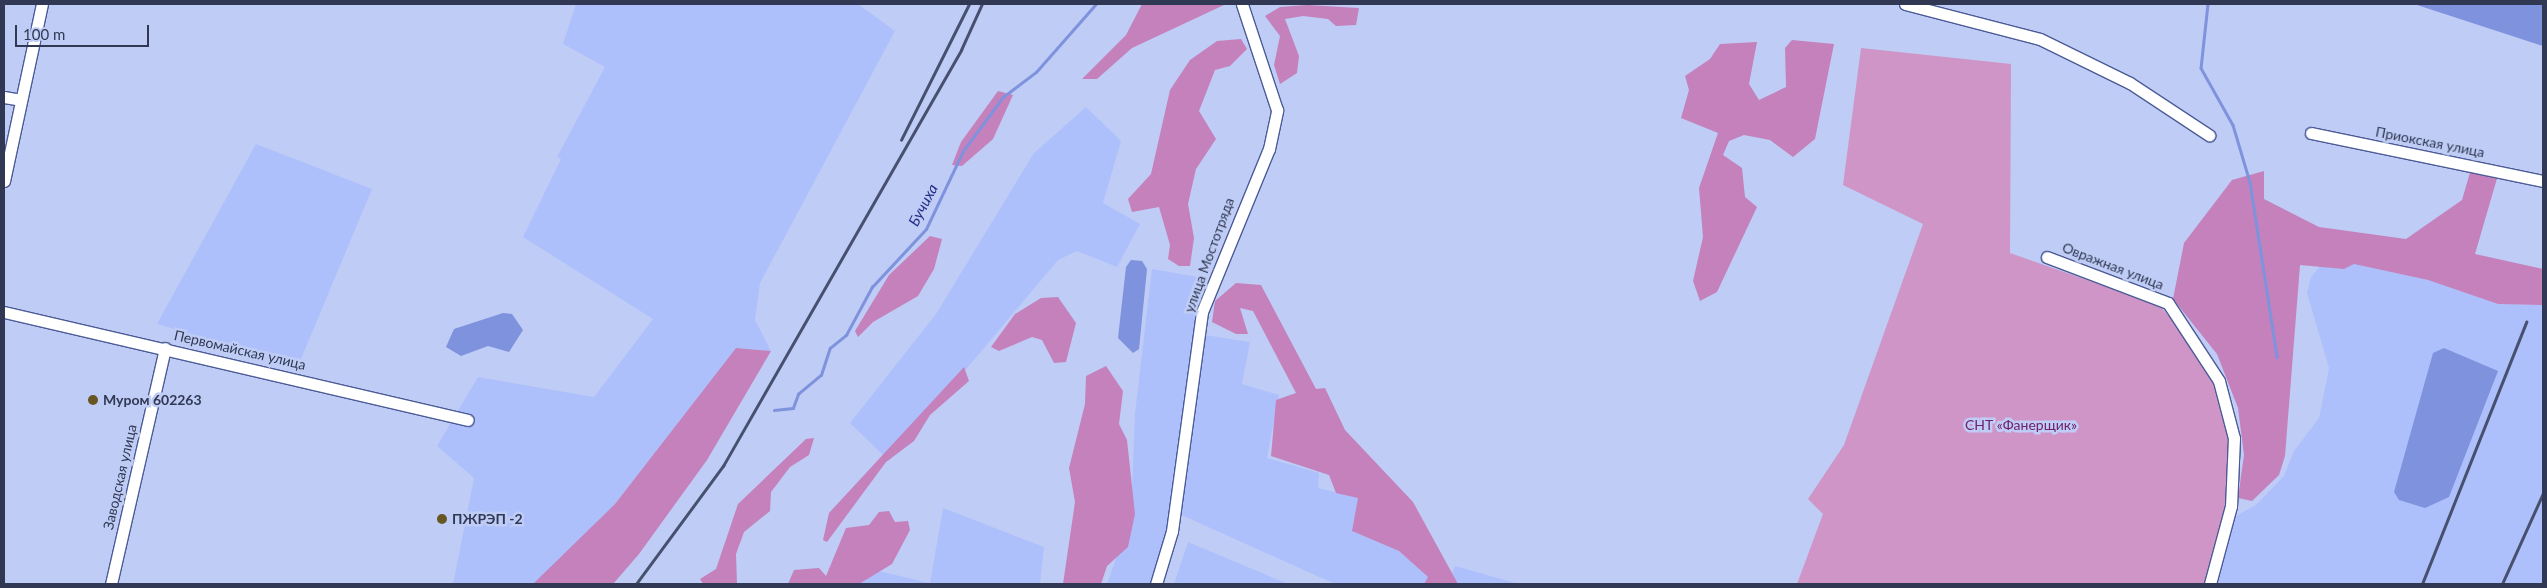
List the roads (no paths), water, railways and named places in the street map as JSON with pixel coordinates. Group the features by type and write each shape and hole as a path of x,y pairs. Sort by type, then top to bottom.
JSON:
{"street":[{"path":"4,181 42,4"},
{"name":"улица Мостотряда","path":"1156,584 1172,531 1202,312 1269,149 1276,110 1242,4"},
{"path":"1905,4 2040,39 2130,83 2209,135"},
{"path":"4,97 21,100"},
{"name":"Приокская улица","path":"2311,133 2543,181"},
{"name":"Овражная улица","path":"2047,257 2168,303 2219,382 2234,438 2231,506 2210,584"},
{"name":"Первомайская улица","path":"4,312 468,420"},
{"name":"Заводская улица","path":"111,584 164,348"}],"waterway":[{"name":"Бучиха","path":"774,410 793,408 798,394 821,375 830,348 846,335 872,287 926,229 963,151 1003,97 1036,72 1096,4"},
{"path":"2208,4 2201,68 2233,125 2250,182 2277,357"}],"railway":[{"path":"901,140 969,4"},
{"path":"636,584 723,466 961,50 982,4"},
{"path":"2422,584 2526,322"},
{"path":"2502,584 2543,493"}],"place":[{"name":"Муром 602263","path":"93,400"},
{"name":"ПЖРЭП -2","path":"442,519"}],"park label":[{"name":"СНТ «Фанерщик»","path":"2021,425"}]}
